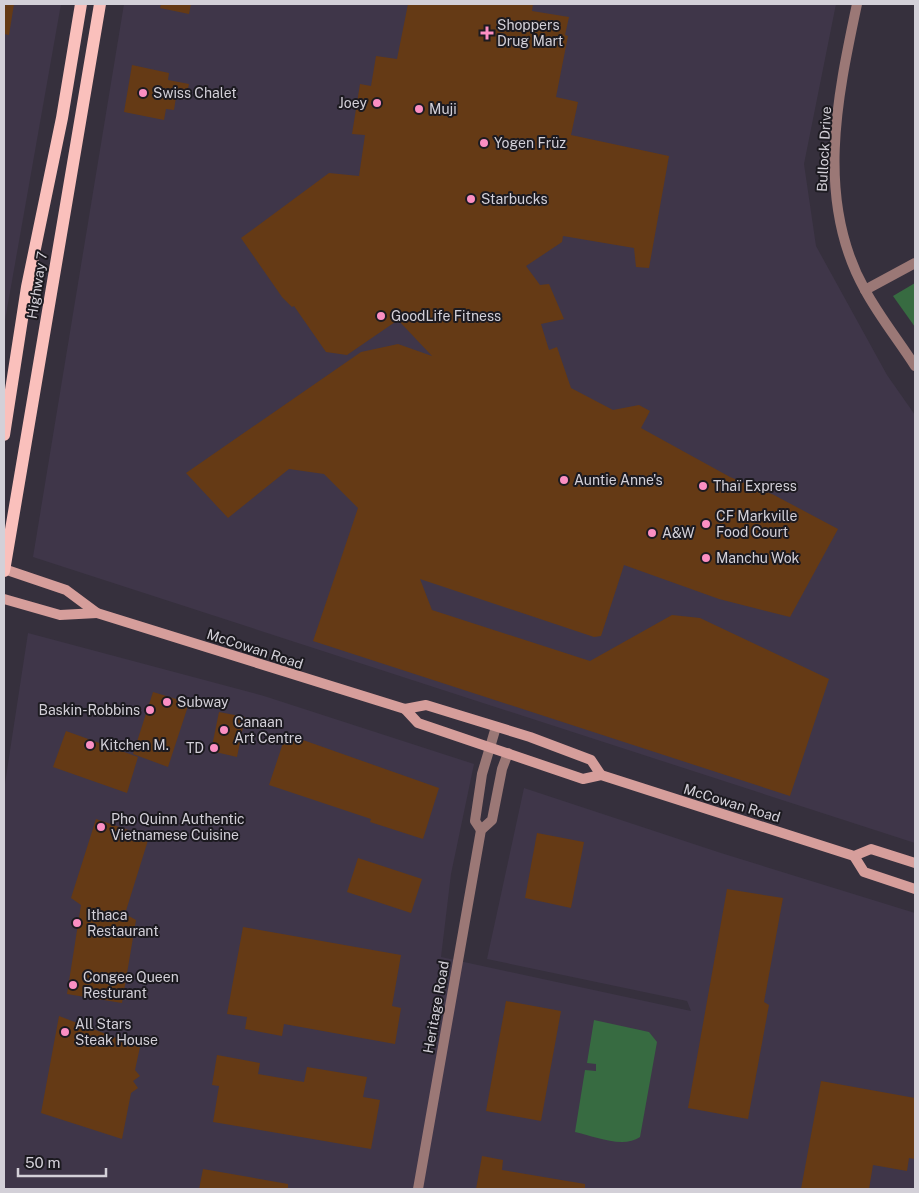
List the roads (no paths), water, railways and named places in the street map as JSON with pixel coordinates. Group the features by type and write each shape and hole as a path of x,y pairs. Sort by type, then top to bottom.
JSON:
{"main road":[{"name":"Highway 7","path":"4,434 27,287 62,118 81,4"},
{"name":"Highway 7","path":"4,569 100,4"},
{"name":"McCowan Road","path":"4,569 66,590 97,614"},
{"name":"McCowan Road","path":"4,599 60,615 97,614 405,709 426,705 591,760 601,775"},
{"name":"McCowan Road","path":"405,709 418,723 583,779 601,775 854,856 871,849 915,863"},
{"path":"854,856 864,872 915,889"}],"street":[{"name":"Bullock Drive","path":"857,4 844,71 833,170 834,197 839,224 848,253 865,290 915,366"},
{"path":"865,290 915,263"},
{"name":"Heritage Road","path":"481,830 475,821 482,774 496,727"},
{"name":"Heritage Road","path":"418,1189 481,830 492,820 502,769 508,753"}],"place":[{"name":"Shoppers Drug Mart","path":"487,33"},
{"name":"Swiss Chalet","path":"143,93"},
{"name":"Joey","path":"377,103"},
{"name":"Muji","path":"419,109"},
{"name":"Yogen Früz","path":"484,143"},
{"name":"Starbucks","path":"471,199"},
{"name":"GoodLife Fitness","path":"381,316"},
{"name":"Auntie Anne's","path":"564,480"},
{"name":"Thaï Express","path":"703,486"},
{"name":"CF Markville Food Court","path":"706,524"},
{"name":"A&W","path":"652,533"},
{"name":"Manchu Wok","path":"706,558"},
{"name":"Subway","path":"167,702"},
{"name":"Baskin-Robbins","path":"150,710"},
{"name":"Canaan Art Centre","path":"224,730"},
{"name":"Kitchen M.","path":"90,745"},
{"name":"TD","path":"214,748"},
{"name":"Pho Quinn Authentic Vietnamese Cuisine","path":"101,827"},
{"name":"Ithaca Restaurant","path":"77,923"},
{"name":"Congee Queen Resturant","path":"73,985"},
{"name":"All Stars Steak House","path":"65,1032"}]}
